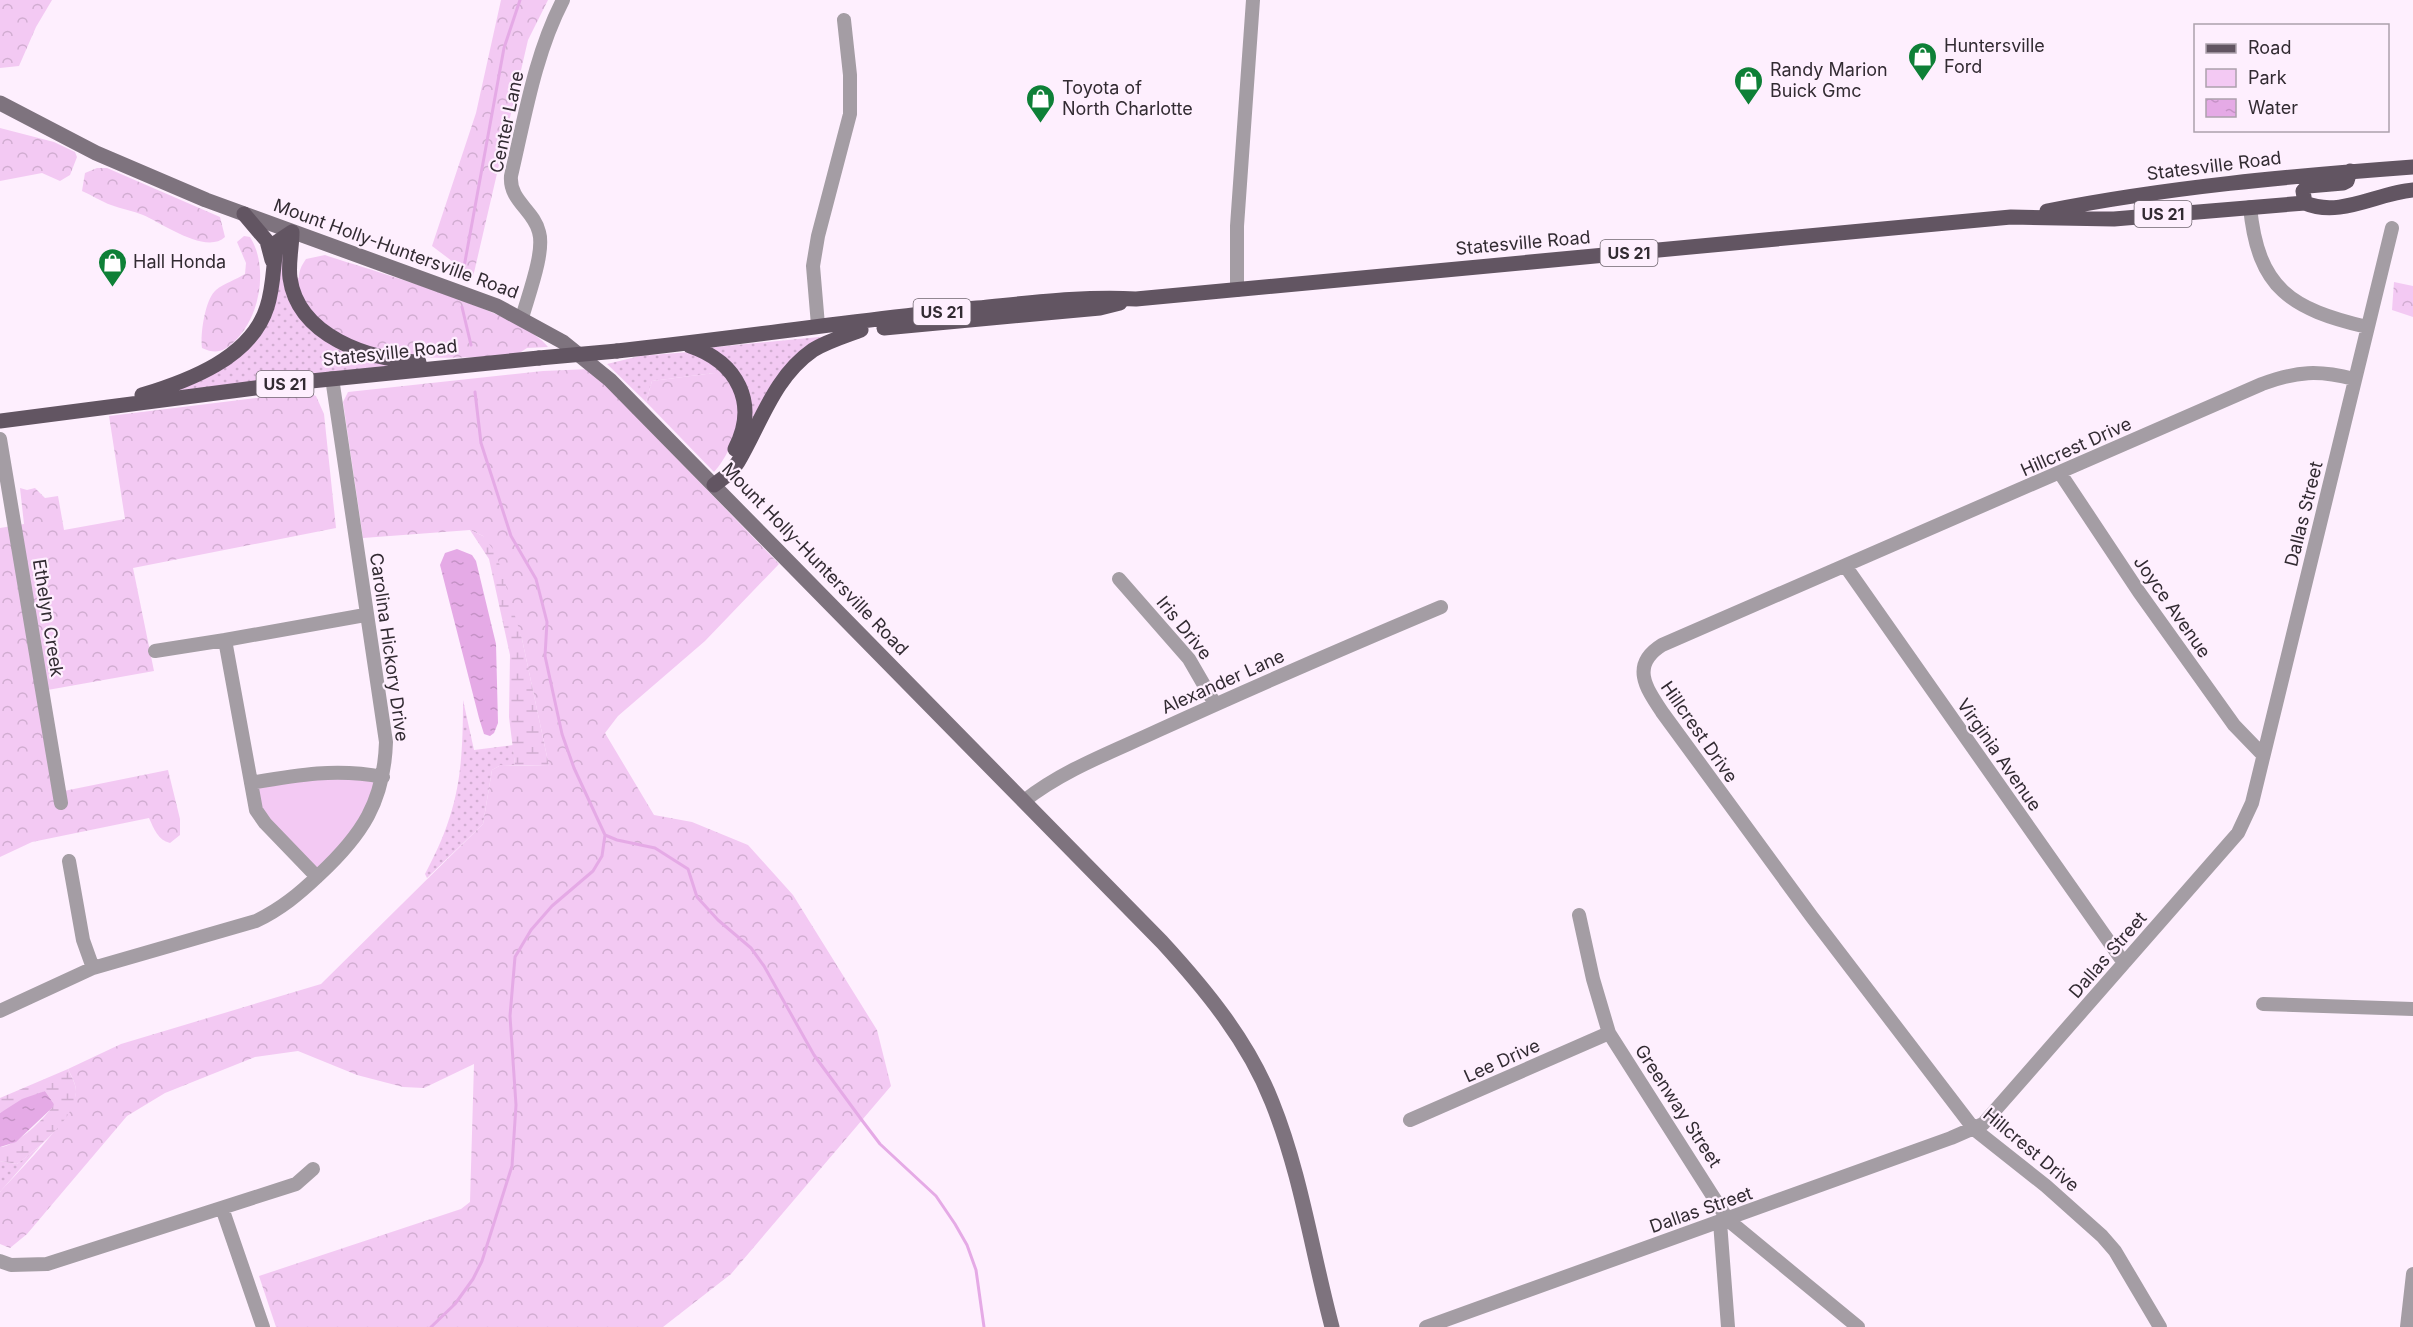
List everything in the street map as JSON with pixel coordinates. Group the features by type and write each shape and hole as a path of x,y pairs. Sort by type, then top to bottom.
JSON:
{"main road":[{"name":"Mount Holly-Huntersville Road","path":"0,103 129,168 292,232 472,296 522,318 563,342 603,374 1024,801 1190,972 1214,1001 1248,1053 1283,1132 1332,1327"},
{"name":"Statesville Road","path":"750,337 777,330 818,325 1099,297 1136,299 2021,216 2115,198 2350,171 2413,167"},
{"path":"2305,203 2303,191 2308,186 2343,183 2348,181 2350,171"},
{"name":"Statesville Road","path":"2021,216 2114,219 2305,203 2325,209 2339,208 2388,194 2413,190"},
{"path":"244,214 267,241 273,266"},
{"path":"106,406 202,372 242,345 264,315 271,293 277,242 292,232"},
{"path":"292,232 290,266 292,285 301,307 319,327 346,345 376,356 408,362 464,365"},
{"name":"Statesville Road","path":"0,421 333,378 750,337 777,338 1100,308 1136,299"},
{"path":"714,485 731,472 738,462 772,396 795,366 815,350 861,330"},
{"path":"684,344 708,352 724,364 735,378 745,404 745,422 740,439 714,485"}],"street":[{"name":"Center Lane","path":"522,318 541,238 536,224 514,195 511,176 539,61 553,18 563,0"},
{"path":"1237,290 1237,226 1253,0"},
{"path":"818,325 813,266 818,236 850,114 850,75 844,20"},
{"path":"2250,207 2255,242 2263,266 2276,285 2294,301 2313,311 2367,327"},
{"name":"Dallas Street","path":"1426,1327 1974,1129 1997,1109 2238,833 2252,803 2392,228"},
{"name":"Hillcrest Drive","path":"2160,1327 2115,1251 2102,1236 2046,1186 1974,1129 1727,802 1662,711 1646,687 1643,677 1648,657 1662,645 2290,374 2317,372 2354,379"},
{"name":"Carolina Hickory Drive","path":"0,1011 93,968 256,921 279,910 353,842 372,810 383,777 386,742 333,378"},
{"name":"Ethelyn Creek","path":"0,439 61,803"},
{"name":"Joyce Avenue","path":"2060,473 2139,592 2234,725 2263,755"},
{"name":"Virginia Avenue","path":"1846,567 2124,963"},
{"name":"Iris Drive","path":"1119,579 1189,659 1215,704"},
{"name":"Alexander Lane","path":"1024,801 1052,781 1215,704 1441,607"},
{"path":"155,651 366,615"},
{"path":"225,639 251,783 259,814 317,877"},
{"path":"251,783 318,772 343,771 383,777"},
{"path":"69,861 83,940 93,968"},
{"name":"Greenway Street","path":"1579,915 1609,1033 1724,1221 1858,1327"},
{"path":"2263,1004 2413,1010"},
{"name":"Lee Drive","path":"1410,1120 1609,1033"},
{"path":"0,1261 11,1265 47,1264 296,1184 313,1169"},
{"path":"222,1208 263,1327"},
{"path":"1724,1221 1728,1327"},
{"path":"2407,1327 2413,1274"}],"green space":[{"path":"0,0 52,0 36,27 19,66 0,68"},
{"path":"501,0 548,0 528,40 473,277 432,246 476,113"},
{"path":"0,128 54,142 75,152 77,157 70,175 60,181 42,173 0,181"},
{"path":"97,168 107,168 220,217 225,237 217,242 196,240 143,215 108,204 82,191 85,173"},
{"path":"244,236 250,237 259,263 259,291 256,305 244,331 235,341 220,351 207,350 202,348 206,309 216,290 245,274 246,263 237,242"},
{"path":"285,243 284,266 404,365 158,393 245,346"},
{"path":"325,255 478,307 509,320 533,334 548,347 527,348 515,356 439,358 389,353 365,346 343,336 322,321 304,301 299,273 306,259"},
{"path":"2394,282 2413,286 2413,317 2392,310"},
{"path":"840,335 817,343 746,439 749,414 706,348"},
{"path":"689,352 722,369 737,398 714,373 652,381 646,402 607,364 640,356"},
{"path":"590,369 779,564 705,641 618,716 605,733 654,815 692,822 748,845 793,895 877,1030 891,1086 731,1274 663,1327 276,1327 259,1276 461,1209 470,1202 474,1064 424,1088 403,1087 357,1075 298,1051 255,1057 165,1093 127,1116 27,1234 10,1248 0,1244 0,1192 45,1143 67,1114 76,1091 68,1069 121,1044 321,984 483,824 492,770 501,765 549,766 522,639 483,536 470,530 363,538 343,402 348,392 543,371"},
{"path":"714,373 727,381 735,392 738,420 729,448 714,472 646,402 652,381"},
{"path":"306,392 316,396 324,414 336,528 133,568 154,671 42,691 59,792 168,770 180,819 180,835 170,843 166,842 157,834 149,818 32,842 0,857 0,528 24,524 20,488 27,490 35,488 45,498 58,496 64,530 125,519 109,416"},
{"path":"470,530 483,536 496,553 522,639 549,766 515,765 509,717 510,655 489,559"},
{"path":"463,700 474,750 513,745 515,765 501,765 492,770 483,824 427,878 425,874 445,830 457,790 462,748"},
{"path":"383,777 372,810 317,877 265,823 251,783"},
{"path":"68,1069 76,1091 75,1101 63,1122 44,1142 17,1164 0,1161 0,1147 14,1142 30,1130 54,1104 45,1091 0,1113 0,1098"},
{"path":"40,1146 0,1192 0,1161 17,1164"}],"water":[{"path":"457,549 472,555 476,561 496,644 498,723 494,733 490,736 484,734 479,718 440,565 445,553"},
{"path":"45,1091 54,1104 53,1107 16,1142 0,1147 0,1113 22,1099"}],"waterway":[{"path":"462,278 504,48 520,0"},
{"path":"462,307 471,345"},
{"path":"431,1327 455,1304 473,1279 482,1261 512,1166 516,1105 510,1016 515,957 531,930 552,906 593,871 602,856 605,835 574,768 562,734 545,656 547,622 536,579 511,536 481,443 475,392"},
{"path":"605,835 617,840 655,848 688,869 697,897 718,920 751,948 764,966 814,1055 861,1119 880,1144 936,1196 955,1224 967,1245 976,1270 984,1327"}],"place":[{"name":"Huntersville Ford","path":"1923,82"},
{"name":"Randy Marion Buick Gmc","path":"1749,106"},
{"name":"Toyota of North Charlotte","path":"1041,124"},
{"name":"Hall Honda","path":"112,288"}]}
